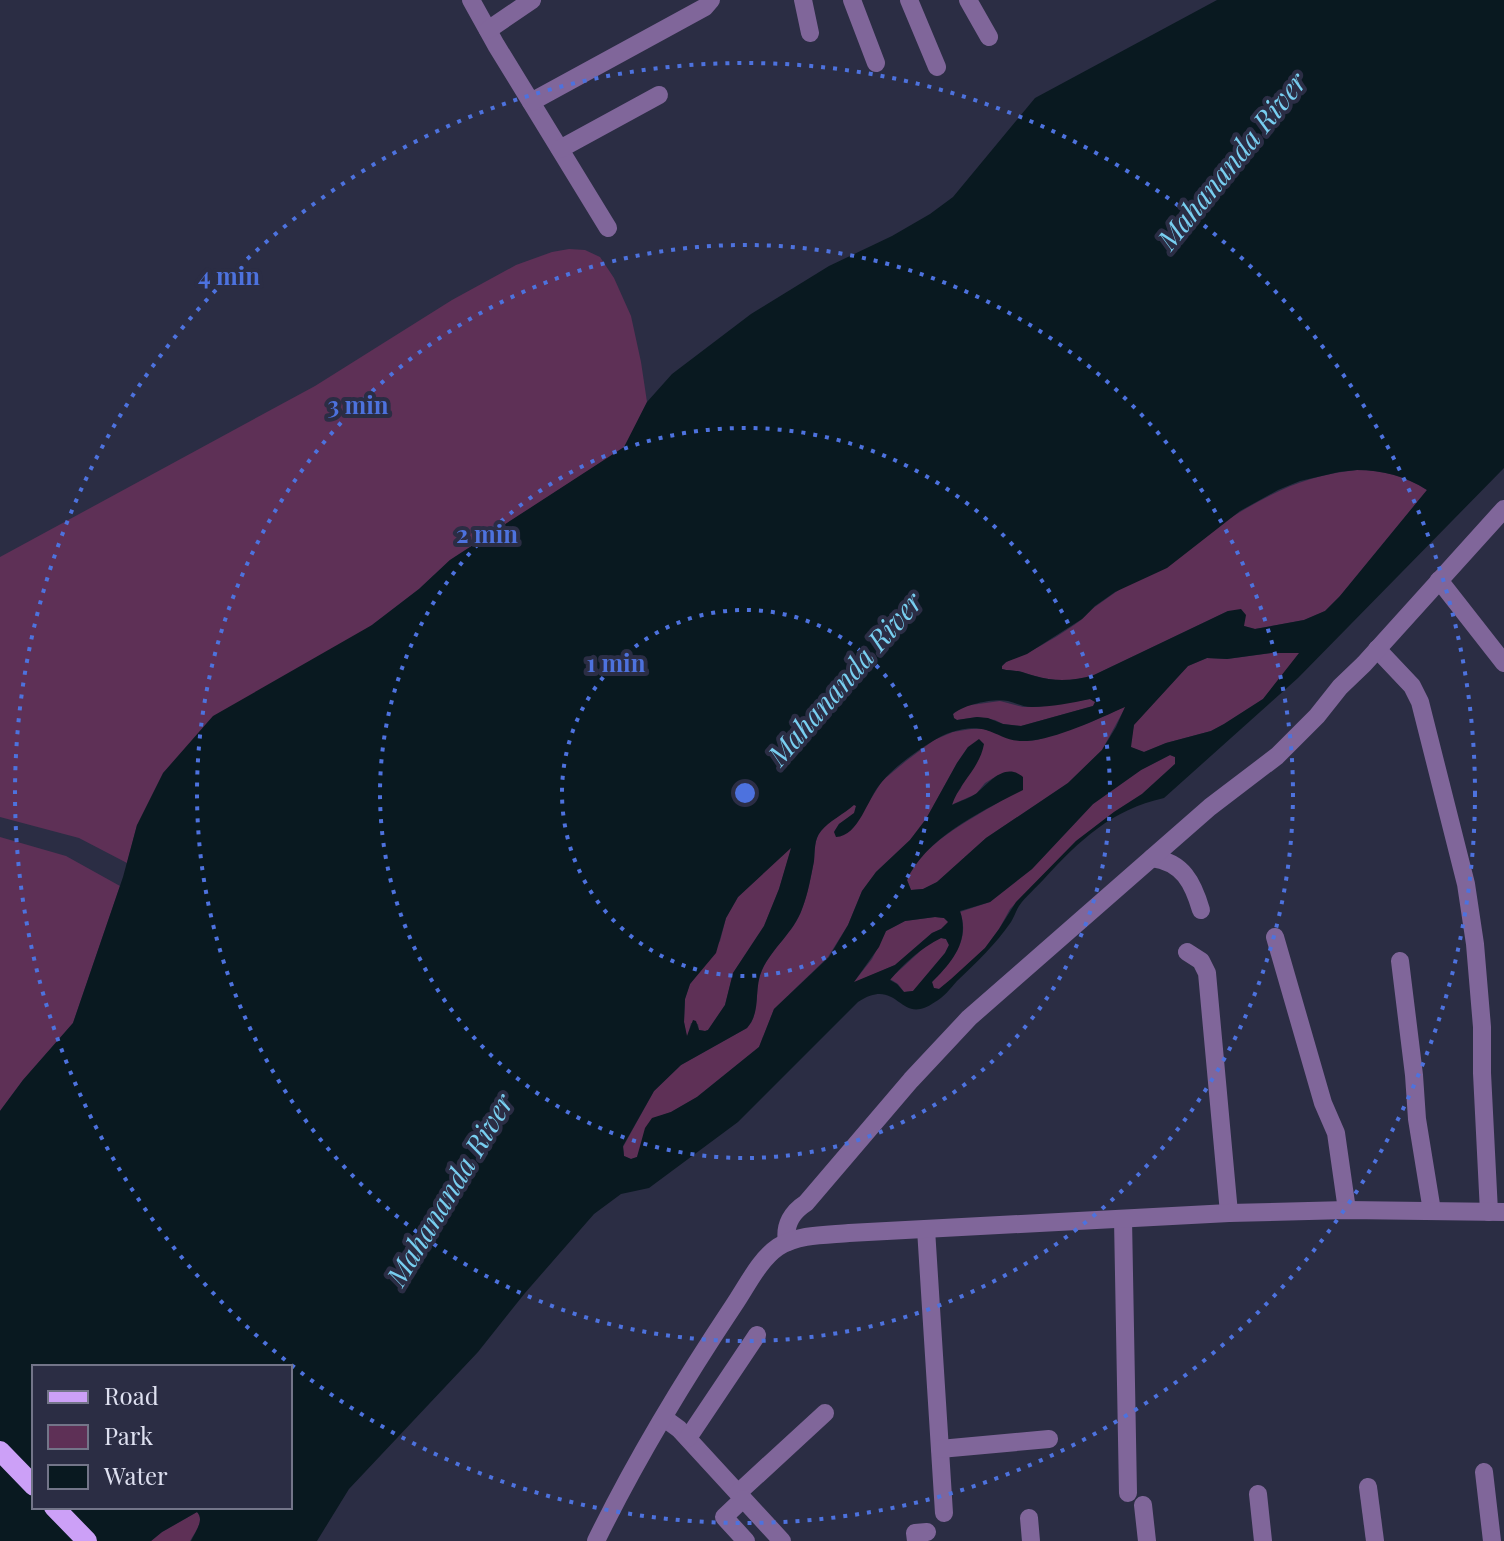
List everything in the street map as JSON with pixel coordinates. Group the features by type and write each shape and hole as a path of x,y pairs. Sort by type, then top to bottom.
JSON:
{"main road":[{"path":"0,1451 32,1484"},
{"path":"56,1509 87,1541"}],"street":[{"path":"471,0 608,228"},
{"path":"488,30 532,0"},
{"path":"531,102 705,7 711,0"},
{"path":"803,0 810,33"},
{"path":"852,0 876,63"},
{"path":"909,0 937,67"},
{"path":"968,0 989,37"},
{"path":"560,149 659,95"},
{"path":"787,1242 785,1233 795,1212 969,1018 1210,807 1277,756 1504,509"},
{"path":"1439,580 1504,663"},
{"path":"596,1541 632,1472 712,1339 766,1258 787,1242 816,1235 1229,1213 1347,1210 1497,1212 1482,1073 1482,1027 1475,944 1466,884 1420,702 1412,686 1377,649"},
{"path":"1152,858 1167,861 1178,868 1195,889 1201,910"},
{"path":"1275,937 1323,1103 1336,1133 1347,1210"},
{"path":"1187,952 1201,961 1207,973 1229,1213"},
{"path":"1400,961 1417,1119 1432,1211"},
{"path":"1123,1219 1136,1499 1147,1541"},
{"path":"926,1229 944,1513"},
{"path":"688,1438 757,1335"},
{"path":"746,1541 724,1517 741,1496 825,1413"},
{"path":"664,1418 688,1438 775,1534 754,1541"},
{"path":"940,1449 1049,1439"},
{"path":"1484,1473 1492,1541"},
{"path":"1368,1487 1374,1535"},
{"path":"1258,1494 1263,1541"},
{"path":"1029,1518 1031,1541"}],"green space":[{"path":"569,249 585,250 600,257 614,278 631,316 647,402 625,447 450,560 419,589 372,625 137,825 127,863 79,838 0,817 0,557 315,386 452,300 516,265"},
{"path":"1357,470 1394,475 1427,490 1325,611 1304,620 1255,629 1244,626 1244,622 1228,611 1094,675 1079,679 1050,679 1002,669 1008,661 1062,633 1122,588 1250,506 1311,479"},
{"path":"1300,653 1263,699 1211,731 1144,752 1130,747 1134,724 1188,666 1207,658 1227,659"},
{"path":"1090,699 1096,702 1093,706 1021,726 977,717 957,720 953,714 964,706 1000,701 1037,707"},
{"path":"1126,706 1102,750 1068,783 986,838 937,882 923,889 911,890 907,880 914,867 935,844 999,802 998,775 985,783 976,794 951,805 961,788 968,747 926,819 862,891 848,925 828,957 774,1009 759,1047 697,1097 652,1119 637,1157 631,1159 624,1156 623,1147 654,1091 681,1065 747,1028 752,1021 762,970 798,917 809,885 817,838 828,824 854,804 856,806 855,813 839,824 834,832 864,810 882,781 934,740 953,732 984,729 1024,741 1037,740 1089,723"},
{"path":"1170,755 1175,757 1175,764 1142,794 1076,841 1010,909 985,948 939,989 933,988 932,982 952,959 961,941 963,922 960,912 990,902 1032,869 1093,804 1141,770"},
{"path":"0,837 66,856 120,886 73,1023 0,1111"},
{"path":"792,846 764,926 733,973 725,1005 708,1030 699,1030 698,1024 691,1023 687,1038 685,999 690,984 720,941 726,918 738,897"},
{"path":"935,917 949,922 895,965 853,983 872,959 886,931 905,921"},
{"path":"946,939 949,945 945,953 913,991 904,992 890,979 928,944"},
{"path":"197,1512 200,1523 190,1541 151,1541 162,1532"}],"water":[{"name":"Mahananda River","path":"1217,0 1504,0 1504,468 1298,678 1164,798 1145,803 1112,819 1070,852 1022,902 992,946 941,998 923,1008 913,1009 883,994 872,995 858,1002 738,1122 649,1188 621,1194 594,1214 478,1352 349,1489 317,1541 191,1541 200,1522 197,1512 151,1541 0,1541 0,1111 73,1023 123,877 137,825 163,773 213,716 372,625 419,589 450,560 624,447 647,402 672,374 751,314 829,266 930,214 953,197 1035,98","holes":["1366,470 1384,473 1427,490 1325,611 1304,620 1255,629 1244,626 1246,615 1241,609 1228,611 1094,675 1079,679 1050,679 1002,669 1006,662 1027,654 1082,619 1115,592 1167,568 1240,511 1300,481 1339,472","1299,653 1263,699 1224,724 1144,752 1131,747 1134,725 1188,666 1207,658","1090,699 1095,702 1093,706 1021,726 988,718 957,720 953,714 971,705 994,700 1032,707","1125,707 1102,750 1068,783 986,838 937,882 923,889 911,890 907,880 927,851 941,838 1023,790 1023,777 1016,773 1004,773 974,795 952,805 978,761 984,744 979,739 968,747 926,819 862,891 848,925 829,957 774,1009 759,1047 697,1097 671,1112 652,1118 645,1128 637,1157 631,1159 624,1156 623,1146 654,1091 681,1065 747,1028 752,1021 762,970 798,917 809,885 816,841 824,827 854,805 854,813 834,832 836,837 851,830 886,777 912,755 945,735 958,730 979,729 1027,741 1064,733","1170,755 1175,757 1175,764 1142,794 1076,841 1016,902 985,948 939,989 934,988 932,982 952,959 961,941 960,911 990,902 1032,869 1093,804 1141,770","791,848 764,926 733,973 725,1005 708,1030 699,1030 693,1020 687,1036 685,999 690,984 716,953 726,918 738,897","935,917 948,922 895,965 854,982 879,947 886,931 905,921","941,938 946,939 949,945 945,953 913,991 904,992 890,980 920,951"]}]}
